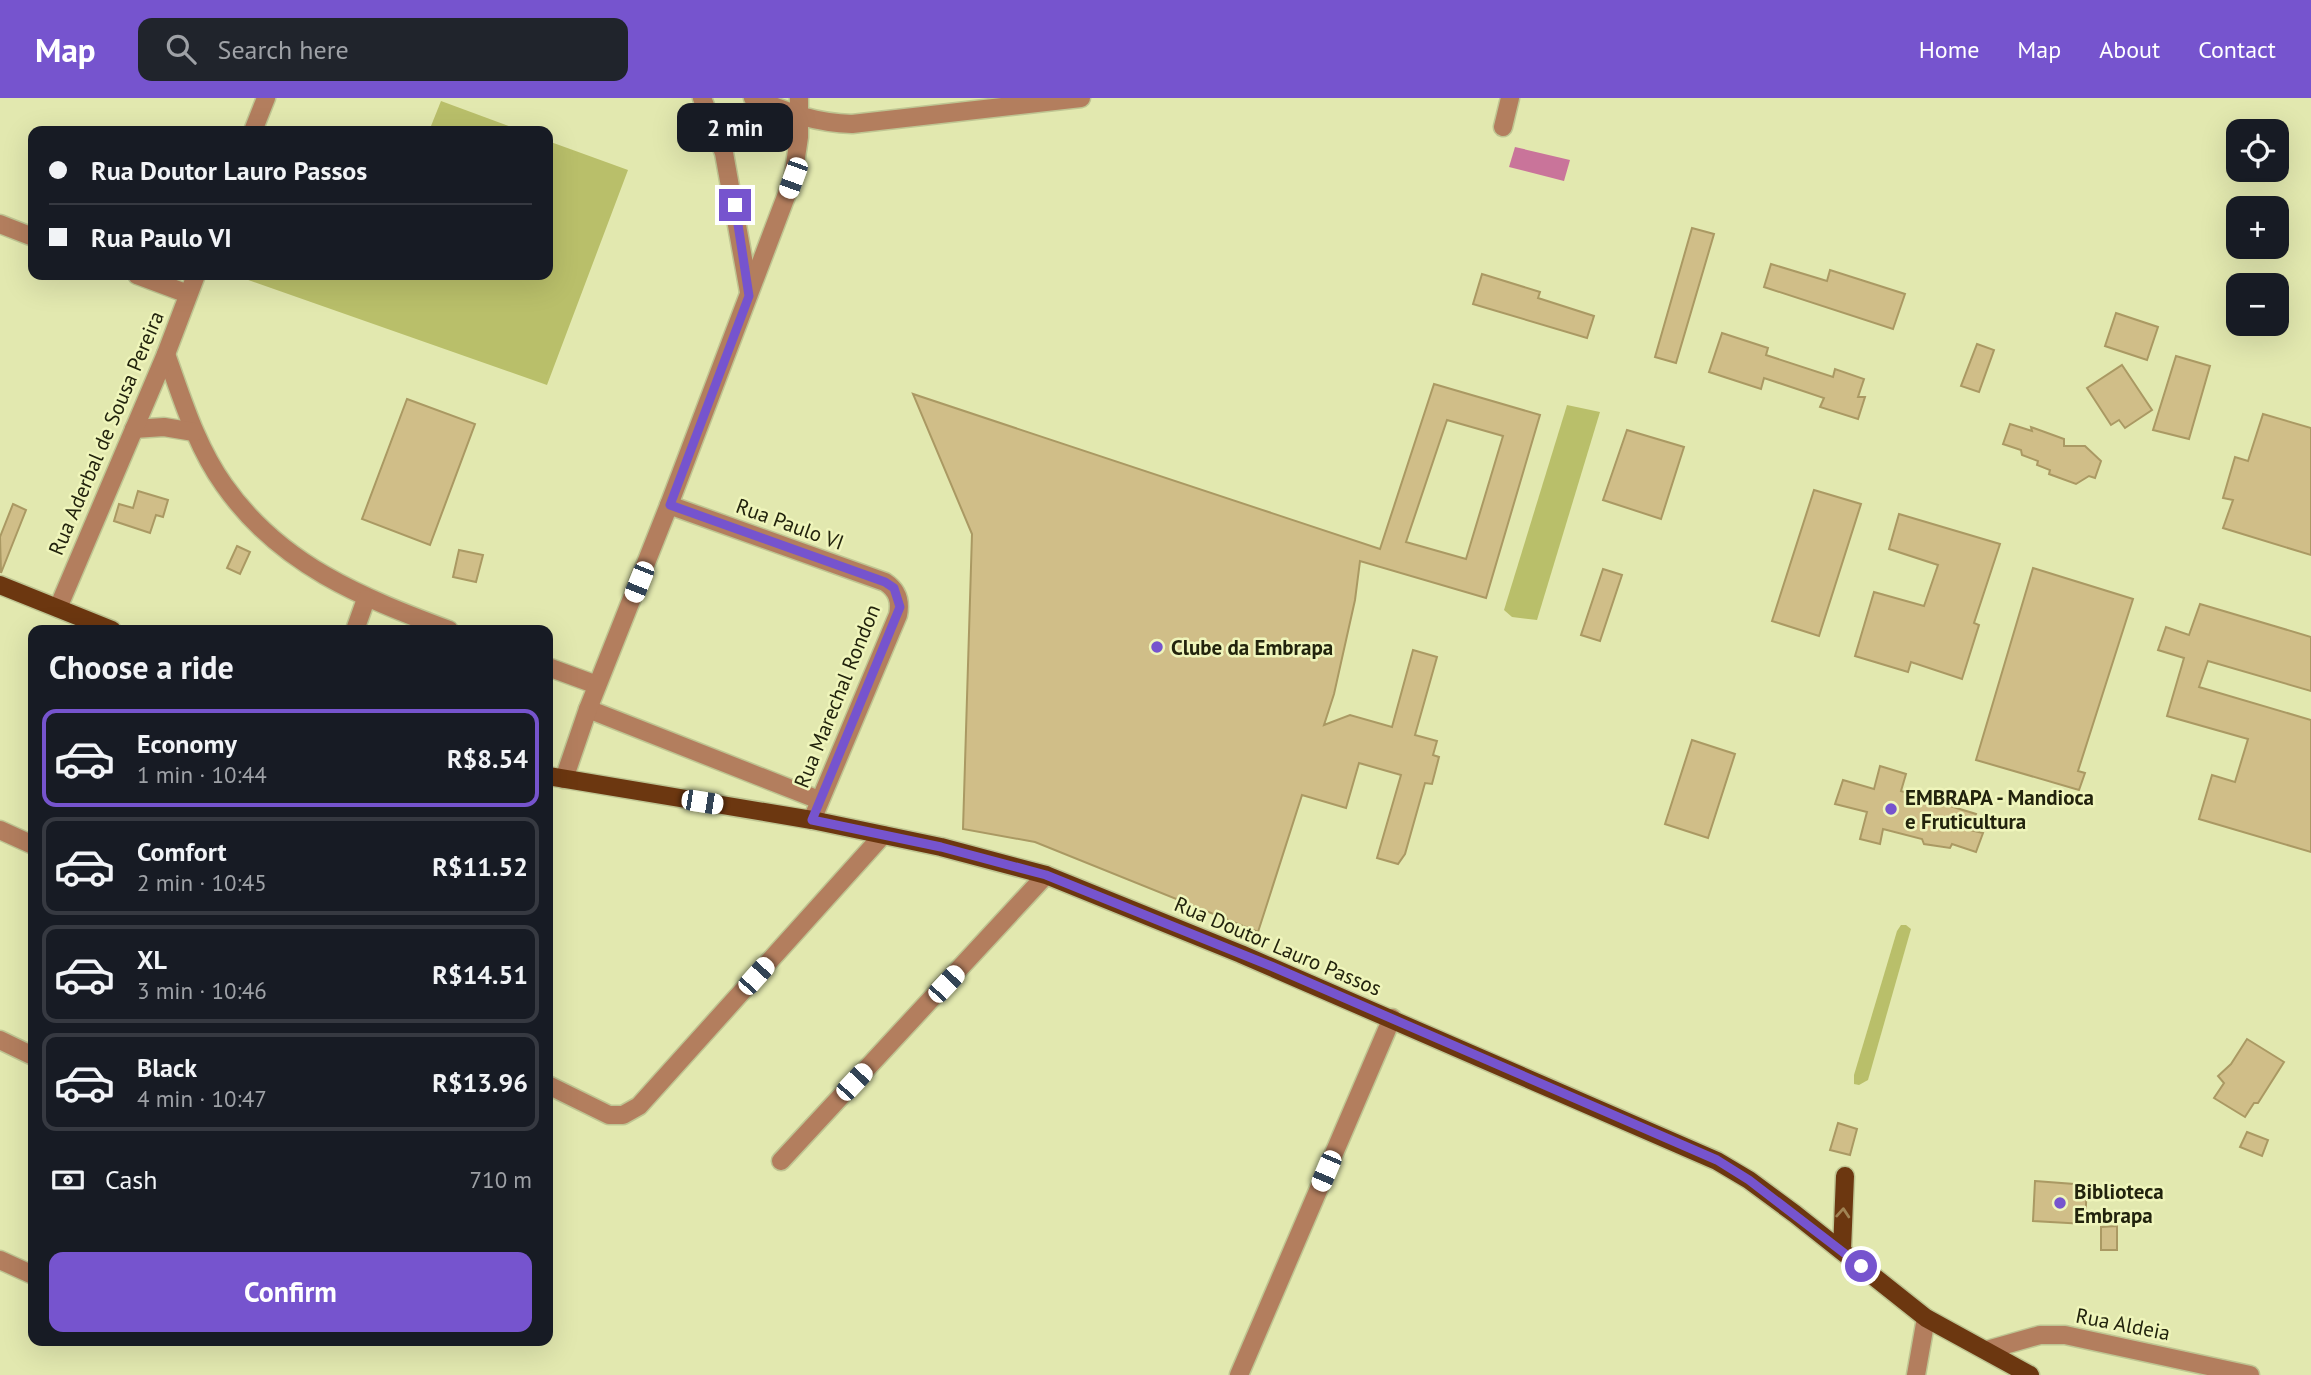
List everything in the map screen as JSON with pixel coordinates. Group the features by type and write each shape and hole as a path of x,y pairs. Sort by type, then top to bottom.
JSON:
{"main road":[{"path":"0,585 100,625"},
{"name":"Rua Doutor Lauro Passos","path":"556,777 812,820 977,856 1046,875 1392,1018 1717,1160 1749,1180 1842,1250 1926,1318 2030,1375"},
{"path":"1842,1250 1845,1176"}],"street":[{"path":"702,98 715,126 729,173 749,296"},
{"path":"753,98 801,117 824,123 852,124 1081,98"},
{"path":"556,777 588,709 670,505 793,178 801,117 799,98"},
{"path":"1503,127 1510,98"},
{"path":"254,126 262,100"},
{"path":"0,224 28,235"},
{"path":"151,280 188,293"},
{"name":"Rua Aderbal de Sousa Pereira","path":"58,608 166,354 194,280"},
{"path":"166,354 194,432 223,484 248,517 304,563 366,599 436,625"},
{"path":"134,429 164,428 194,432"},
{"name":"Rua Paulo VI","path":"670,505 885,582 894,588"},
{"name":"Rua Marechal Rondon","path":"812,820 898,615 898,599 894,588"},
{"path":"357,625 366,599"},
{"path":"553,669 597,685"},
{"path":"588,709 820,800"},
{"path":"0,830 28,843"},
{"path":"553,1088 609,1115 623,1115 639,1106 883,835"},
{"path":"781,1160 1046,875"},
{"path":"1239,1375 1392,1018"},
{"path":"0,1040 28,1054"},
{"path":"0,1260 28,1273"},
{"path":"1916,1375 1926,1318"},
{"name":"Rua Aldeia","path":"1987,1350 2040,1335 2065,1335 2250,1375"}],"green space":[{"path":"441,101 508,126 431,126"},
{"path":"553,143 628,170 547,385 248,280 553,280"},
{"path":"1567,405 1600,412 1537,620 1512,617 1504,610"},
{"path":"1901,925 1911,929 1868,1080 1859,1085 1854,1084 1854,1075"}],"shaded area":[{"path":"1515,147 1570,160 1564,181 1509,167"}],"building":[{"path":"1692,228 1714,234 1676,363 1655,357"},
{"path":"1771,264 1827,281 1830,270 1905,294 1893,329 1764,287"},
{"path":"1482,274 1540,292 1538,298 1594,316 1587,338 1473,304"},
{"path":"2116,313 2158,327 2147,360 2105,346"},
{"path":"1722,333 1768,348 1766,355 1833,377 1835,369 1864,379 1858,397 1865,397 1858,419 1820,407 1824,398 1764,378 1761,389 1709,372"},
{"path":"1977,344 1994,350 1979,392 1961,386"},
{"path":"2176,356 2210,366 2189,439 2153,430"},
{"path":"2122,365 2152,410 2125,428 2119,420 2111,425 2087,388"},
{"name":"Clube da Embrapa","path":"1434,384 1540,415 1486,598 1360,561 1355,600 1334,694 1324,725 1350,715 1392,727 1413,650 1437,657 1415,735 1437,741 1433,755 1439,757 1432,784 1425,783 1405,854 1398,864 1377,858 1401,775 1359,763 1346,808 1302,795 1258,932 1035,842 963,829 972,534 913,394 1380,549","holes":["1447,420 1503,436 1466,559 1406,542"]},
{"path":"407,399 475,424 430,545 362,519"},
{"path":"2263,414 2311,428 2311,555 2223,528 2233,500 2223,498 2235,457 2248,461"},
{"path":"2010,424 2032,431 2031,427 2064,439 2064,446 2085,446 2101,461 2095,478 2089,476 2076,484 2049,474 2050,470 2037,465 2038,461 2022,455 2021,450 2003,444"},
{"path":"1627,430 1684,447 1661,519 1603,500"},
{"path":"1814,490 1861,504 1819,636 1772,621"},
{"path":"138,491 168,500 163,517 156,515 150,533 114,521 119,504 133,508"},
{"path":"13,504 26,510 1,573 0,537"},
{"path":"1899,514 2000,544 1974,623 1979,625 1962,679 1911,662 1908,672 1855,656 1874,592 1924,606 1938,565 1889,549"},
{"path":"237,546 250,552 240,574 227,568"},
{"path":"459,550 483,555 476,582 453,577"},
{"path":"2033,568 2133,599 2078,771 2085,773 2079,790 1976,760"},
{"path":"1603,569 1622,575 1600,641 1581,635"},
{"path":"2200,604 2311,637 2311,691 2208,661 2199,687 2311,720 2311,852 2199,819 2212,775 2235,782 2248,739 2167,716 2184,658 2158,650 2166,627 2189,635"},
{"path":"1692,740 1735,754 1708,838 1665,824"},
{"path":"1880,766 1906,774 1901,791 1976,814 1970,830 1983,833 1976,852 1952,844 1950,848 1924,844 1922,839 1883,829 1880,844 1860,839 1867,812 1835,804 1843,780 1874,789"},
{"path":"2247,1039 2284,1062 2258,1103 2254,1103 2245,1117 2214,1098 2224,1083 2218,1076 2231,1064"},
{"path":"1838,1123 1857,1129 1850,1155 1830,1150"},
{"path":"2247,1132 2268,1140 2262,1156 2240,1147"},
{"name":"Biblioteca Embrapa","path":"2035,1181 2087,1185 2085,1224 2033,1221"},
{"path":"2117,1226 2117,1250 2101,1250 2101,1227"}],"place":[{"name":"Clube da Embrapa","path":"1157,647"},
{"name":"EMBRAPA - Mandioca e Fruticultura","path":"1891,809"},
{"name":"Biblioteca Embrapa","path":"2060,1203"}],"route":[{"path":"735,205 749,296 670,505 885,582 894,588 900,607 812,820 941,847 1046,875 1271,966 1717,1160 1749,1180 1861,1266"}]}
